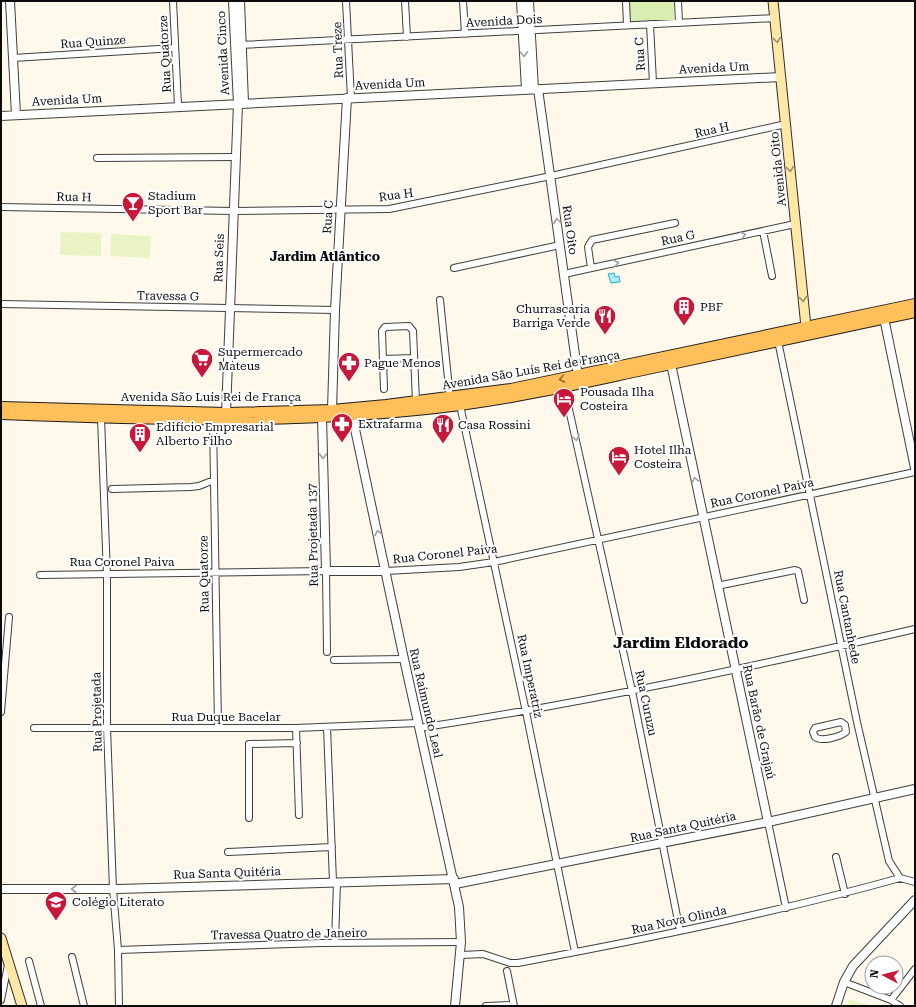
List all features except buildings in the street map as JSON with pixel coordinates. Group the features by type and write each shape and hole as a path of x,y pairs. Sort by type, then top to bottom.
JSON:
{"main road":[{"name":"Avenida Oito","path":"773,1 808,331"},
{"name":"Avenida São Luís Rei de França","path":"1,407 226,413 332,410 349,412 460,405 564,387 667,361 808,331 915,304"},
{"name":"Avenida São Luís Rei de França","path":"1,414 213,420 322,417 512,389 778,341 808,331 915,312"},
{"path":"1,938 5,958 22,1006"}],"street":[{"path":"10,1 16,115"},
{"name":"Rua Quatorze","path":"173,1 178,106"},
{"name":"Avenida Cinco","path":"233,1 238,45 241,104"},
{"name":"Avenida Cinco","path":"238,45 240,1"},
{"name":"Rua Treze","path":"346,1 349,98"},
{"path":"405,1 407,37"},
{"path":"463,1 465,34"},
{"path":"521,1 527,30"},
{"path":"527,30 529,1"},
{"path":"626,1 627,25"},
{"path":"678,1 679,23"},
{"name":"Avenida Dois","path":"238,45 775,18"},
{"name":"Rua C","path":"650,24 653,83"},
{"name":"Rua Oito","path":"527,30 533,89 551,176 578,376"},
{"name":"Rua Quinze","path":"13,58 175,48"},
{"name":"Avenida Um","path":"1,116 781,77"},
{"name":"Rua C","path":"332,410 335,310 349,98"},
{"name":"Rua Seis","path":"226,413 233,212 241,104"},
{"name":"Rua H","path":"1,207 233,212 394,208 551,176 786,124"},
{"path":"97,158 236,157"},
{"path":"591,268 588,247 592,240 675,223"},
{"name":"Rua G","path":"564,274 796,224"},
{"path":"763,231 772,276"},
{"path":"454,268 560,244"},
{"path":"440,300 450,398"},
{"name":"Travessa G","path":"1,304 335,310"},
{"path":"884,318 915,468"},
{"path":"384,389 382,331 385,327 412,328 416,402"},
{"name":"Rua Cantanhede","path":"778,341 874,798 889,861 900,878"},
{"path":"383,359 414,358"},
{"name":"Rua Barão de Grajaú","path":"667,361 703,518 786,908"},
{"name":"Rua Curuzu","path":"564,387 632,691 680,931"},
{"name":"Rua Imperatriz","path":"460,405 526,712 556,865 576,952"},
{"name":"Rua Raimundo Leal","path":"349,412 386,571 418,726 459,907 461,955 455,1006"},
{"name":"Rua Projetada 137","path":"322,417 327,652"},
{"name":"Rua Projetada","path":"101,418 107,575 107,728 113,889 118,950 119,1006"},
{"name":"Rua Quatorze","path":"213,420 218,728"},
{"name":"Rua Coronel Paiva","path":"40,575 386,571 458,567 494,562 915,472"},
{"path":"112,489 191,487 207,484 214,480"},
{"path":"717,586 795,570 798,571 804,600"},
{"path":"1,712 4,639 9,617"},
{"name":"Rua Duque Bacelar","path":"34,728 296,728 418,726 526,712 735,670 915,629"},
{"path":"334,660 404,659"},
{"path":"844,725 846,732 842,735 818,740 815,738 813,732 817,727 841,722 844,725 857,722"},
{"path":"327,727 335,882 335,943"},
{"path":"296,728 299,815"},
{"path":"249,818 250,744 297,743"},
{"name":"Rua Santa Quitéria","path":"1,889 113,889 335,882 454,881 556,865 768,822 915,789"},
{"path":"228,852 332,846"},
{"path":"836,857 845,894"},
{"path":"900,878 915,882"},
{"name":"Rua Nova Olinda","path":"461,955 483,954 514,964 786,908 845,894 900,878"},
{"path":"836,1006 844,982 858,960 915,900"},
{"name":"Travessa Quatro de Janeiro","path":"118,950 335,943 461,942"},
{"path":"72,957 84,1006"},
{"path":"1,1000 5,958"},
{"path":"29,961 41,1006"},
{"path":"891,1000 915,969"},
{"path":"486,1006 514,1005 507,971"},
{"path":"844,982 891,1000 900,1006"}],"green space":[{"path":"628,1 674,1 674,20 629,23"},
{"path":"61,232 101,233 101,256 60,255"},
{"path":"111,234 151,236 150,258 110,256"},
{"path":"849,999 872,1006 847,1006"}],"water":[{"path":"614,273 615,277 619,276 620,282 611,283 608,274"}],"place":[{"name":"Stadium Sport Bar","path":"133,222"},
{"name":"PBF","path":"684,326"},
{"name":"Churrascaria Barriga Verde","path":"605,336"},
{"name":"Supermercado Mateus","path":"202,378"},
{"name":"Pague Menos","path":"349,382"},
{"name":"Pousada Ilha Costeira","path":"564,418"},
{"name":"Extrafarma","path":"342,444"},
{"name":"Casa Rossini","path":"443,444"},
{"name":"Edifício Empresarial Alberto Filho","path":"140,454"},
{"name":"Hotel Ilha Costeira","path":"619,476"},
{"name":"Colégio Literato","path":"56,922"}],"district":[{"name":"Jardim Atlântico","path":"325,256"},
{"name":"Jardim Eldorado","path":"681,642"}]}
